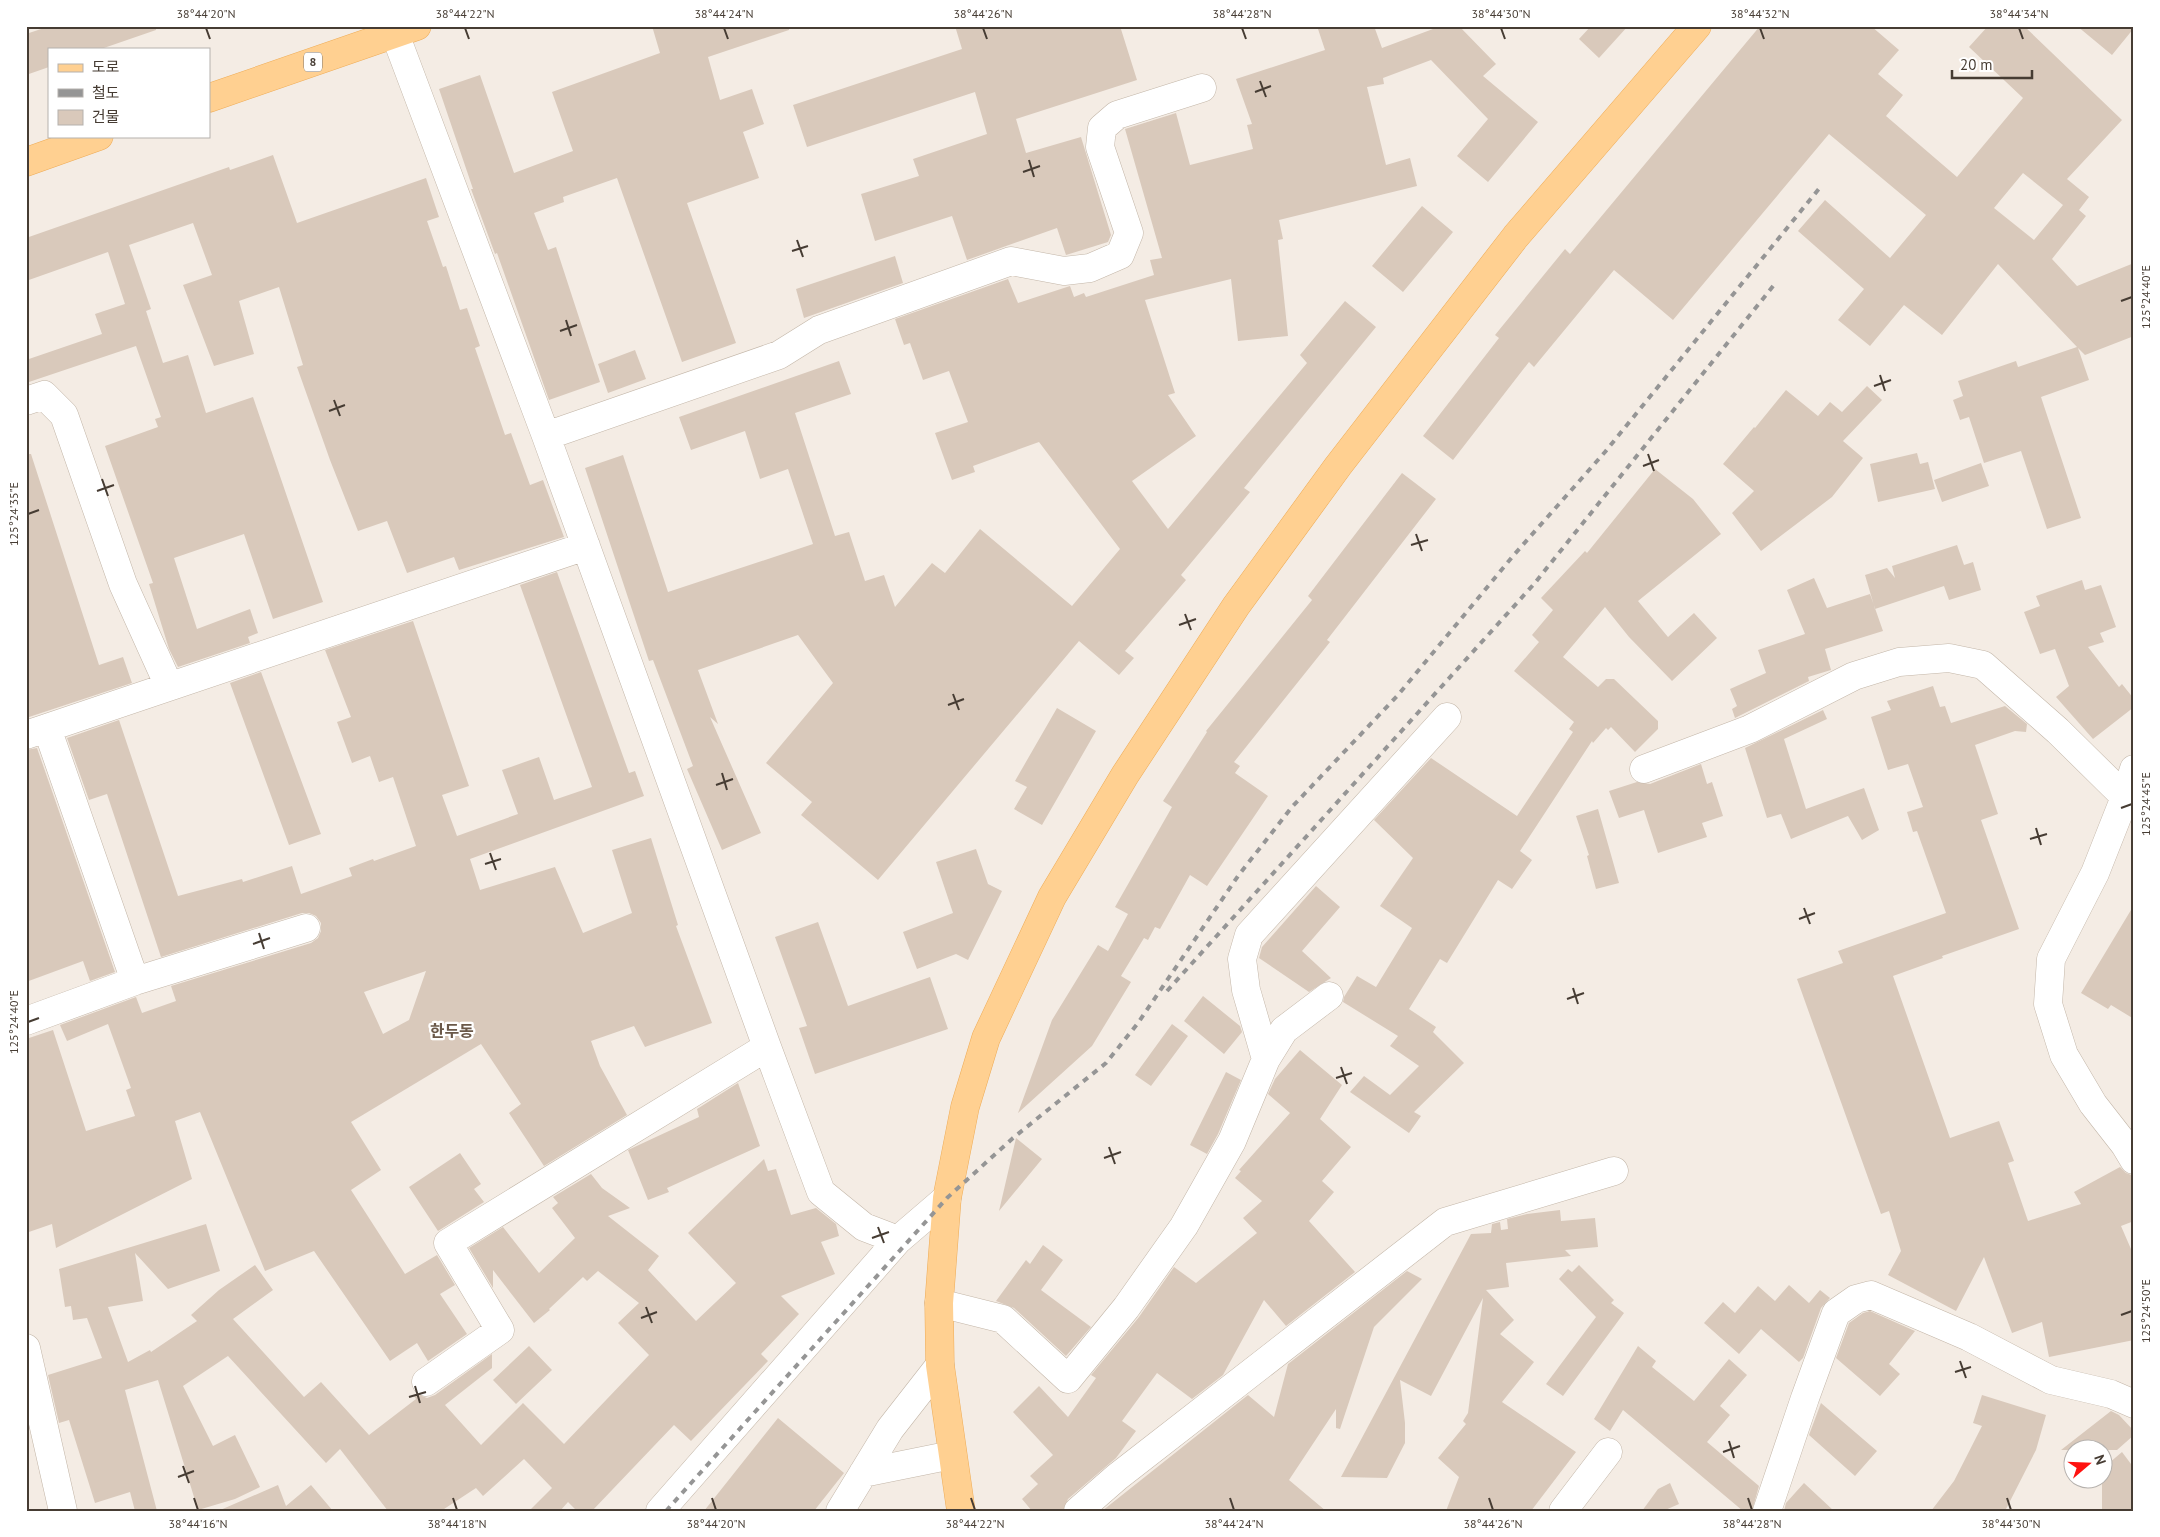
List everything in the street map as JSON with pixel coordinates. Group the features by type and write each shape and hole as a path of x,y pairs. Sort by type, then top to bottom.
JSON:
{"main road":[{"path":"960,1511 940,1365 939,1303 947,1198 965,1107 986,1038 1052,897 1125,774 1236,606 1338,466 1516,236 1697,26"},
{"name":"8","path":"210,98 406,30"},
{"path":"26,162 93,138"}],"street":[{"path":"406,30 546,436 767,1048 821,1192 864,1227 898,1240"},
{"path":"546,436 779,354 819,330 1011,261 1064,272 1090,268 1120,255 1129,234 1100,146 1102,128 1117,115 1202,88"},
{"path":"26,401 44,394 64,414 124,584 169,686"},
{"path":"134,981 37,731 586,546"},
{"path":"1644,768 1750,729 1854,676 1899,662 1949,658 1983,665 2058,731 2125,797"},
{"path":"1266,1059 1245,982 1242,959 1249,935 1447,717"},
{"path":"2134,769 2095,872 2051,959 2048,1004 2064,1055 2093,1104 2125,1145 2134,1160"},
{"path":"26,1021 134,981 306,928"},
{"path":"939,1303 1002,1319 1068,1379 1126,1308 1184,1226 1232,1140 1266,1059 1284,1030 1329,996"},
{"path":"426,1382 500,1330 448,1243 767,1048"},
{"path":"1078,1511 1117,1477 1445,1222 1614,1171"},
{"path":"660,1511 898,1240 947,1198"},
{"path":"1767,1511 1836,1313 1856,1299 1870,1295 1969,1337 2051,1380 2111,1394 2134,1404"},
{"path":"26,1348 32,1367 63,1511"},
{"path":"840,1511 890,1429 940,1365"},
{"path":"1563,1511 1608,1452"},
{"path":"863,1473 952,1455"}],"building":[{"path":"50,26 156,26 156,30 104,48 48,48 48,67 26,75 26,34"},
{"path":"652,26 789,26 789,30 708,57 720,100 752,89 764,124 743,132 759,178 687,203 736,343 682,362 617,178 563,197 564,202 534,213 548,250 556,247 600,382 549,400 497,253 495,254 471,189 473,189 439,89 480,75 514,173 573,151 552,92 660,53"},
{"path":"955,26 1120,26 1137,80 1016,119 1026,153 1081,137 1111,235 1108,242 1066,255 1057,228 967,260 952,216 875,241 861,194 919,176 913,159 987,134 975,92 807,147 793,105 962,49"},
{"path":"1317,26 1374,26 1382,48 1441,26 1459,26 1496,64 1483,76 1538,122 1488,182 1457,156 1488,119 1431,60 1383,78 1384,84 1367,87 1386,165 1410,158 1417,186 1279,220 1283,239 1278,240 1288,336 1238,341 1231,279 1145,300 1175,393 1168,395 1196,436 1132,481 1168,529 1307,363 1300,355 1345,301 1376,327 1244,488 1250,492 1181,575 1186,580 1125,651 1134,658 1119,675 1079,641 878,880 801,815 812,802 766,763 833,683 798,635 698,670 718,724 710,717 761,833 722,850 687,769 693,766 653,660 649,661 585,468 623,455 668,592 813,544 788,469 760,479 745,431 691,450 679,417 839,361 851,394 795,413 835,536 849,532 865,581 884,575 895,607 932,563 945,573 980,529 1072,606 1120,549 1039,442 973,466 975,472 952,480 935,433 968,422 949,371 923,380 910,343 904,345 895,319 1008,279 1018,303 1070,286 1074,297 1084,293 1086,297 1154,275 1150,260 1162,258 1125,129 1176,113 1190,165 1253,149 1247,125 1252,124 1236,79 1325,50"},
{"path":"1591,26 1628,26 1599,58 1579,39"},
{"path":"1760,26 1871,26 1899,50 1878,74 1903,95 1886,116 1957,177 2023,98 1969,47 1988,26 2024,26 2122,120 2067,179 2089,197 2079,210 2086,216 2052,259 2077,286 2134,263 2134,336 2085,355 2078,348 2089,380 2041,397 2081,518 2047,529 2021,451 1984,463 1969,417 1960,420 1953,400 1963,396 1958,381 2016,361 2018,367 2077,347 1998,264 1942,335 1904,305 1870,346 1838,320 1864,289 1798,231 1825,200 1890,258 1926,215 1829,134 1673,320 1614,270 1534,367 1529,362 1453,460 1423,436 1499,338 1495,335 1565,249 1570,254","holes":["2023,173 2063,205 2034,240 1994,208"]},
{"path":"2077,26 2134,26 2134,28 2112,55"},
{"path":"273,155 297,223 426,178 439,217 427,221 443,267 446,266 460,310 467,308 480,346 475,348 505,435 511,433 530,485 543,480 564,537 459,570 454,557 407,573 387,521 358,531 297,367 303,365 279,287 239,301 254,354 214,366 183,285 212,275 193,223 129,245 151,309 146,311 163,363 188,355 206,413 253,397 323,602 273,619 244,534 174,558 197,629 250,609 258,633 248,637 250,643 178,667 169,649 149,584 153,583 105,446 158,427 155,419 161,417 136,346 26,383 26,360 102,334 95,314 125,304 108,252 26,281 26,238 229,167 230,170"},
{"path":"1422,206 1453,232 1403,292 1372,266"},
{"path":"895,256 903,283 804,318 796,289"},
{"path":"635,350 646,379 608,393 598,364"},
{"path":"1867,386 1882,400 1843,441 1863,458 1832,497 1761,551 1732,513 1754,491 1723,464 1786,390 1818,416 1830,402 1842,412"},
{"path":"1917,453 1920,464 1928,462 1935,489 1878,502 1870,464"},
{"path":"26,454 31,454 99,665 123,657 132,683 26,718"},
{"path":"1981,463 1989,486 1942,502 1934,480"},
{"path":"1655,469 1693,499 1721,534 1638,601 1668,637 1694,613 1717,638 1672,681 1629,637 1605,607 1563,657 1598,687 1606,679 1614,679 1658,721 1658,729 1635,752 1611,727 1608,730 1606,728 1593,743 1592,741 1520,851 1532,860 1512,889 1498,880 1447,963 1440,959 1409,1009 1436,1027 1433,1032 1464,1063 1414,1112 1421,1116 1409,1133 1350,1092 1364,1076 1390,1095 1419,1066 1390,1046 1398,1036 1343,1002 1357,976 1376,987 1412,928 1380,906 1413,858 1374,820 1431,758 1517,816 1573,732 1569,729 1574,722 1514,671 1539,642 1532,635 1553,610 1541,598 1585,551 1587,553"},
{"path":"1402,473 1436,499 1327,640 1330,642 1234,762 1240,766 1235,773 1268,796 1207,886 1190,875 1160,929 1155,927 1148,940 1144,938 1121,976 1131,982 1092,1046 1018,1113 1052,1020 1098,945 1108,951 1128,914 1115,907 1172,807 1163,801 1206,731 1312,600 1308,596"},
{"path":"1957,545 1964,565 1973,562 1981,590 1949,600 1944,586 1875,609 1865,575 1887,568 1895,578 1892,566"},
{"path":"557,572 629,773 635,771 644,796 470,859 480,890 555,867 583,933 632,913 612,850 651,838 678,925 676,926 712,1023 645,1047 634,1026 591,1041 600,1066 627,1115 544,1166 509,1113 521,1104 481,1044 351,1122 381,1170 351,1190 405,1274 437,1255 455,1285 440,1294 467,1334 428,1361 417,1343 390,1361 314,1251 265,1271 200,1112 175,1121 192,1179 56,1248 52,1224 26,1233 26,1039 53,1030 86,1131 135,1116 126,1090 131,1088 108,1024 67,1041 60,1025 136,997 142,1013 176,1001 171,986 311,943 318,938 321,931 321,923 316,916 302,913 161,957 107,794 89,800 67,738 119,720 178,896 242,879 243,882 292,866 301,894 352,876 349,868 416,846 393,777 379,782 370,756 352,763 337,722 351,717 325,650 413,621 469,786 442,795 457,836 518,814 502,770 539,757 554,800 592,787 520,585","holes":["426,971 409,1020 383,1034 364,992"]},
{"path":"1814,578 1827,608 1870,594 1883,631 1825,649 1831,670 1808,677 1809,681 1735,718 1732,709 1737,706 1730,689 1766,673 1758,650 1805,634 1787,590"},
{"path":"2082,580 2085,590 2101,585 2116,627 2100,633 2104,642 2088,647 2119,687 2122,684 2134,699 2134,707 2093,739 2056,697 2069,686 2055,649 2040,654 2024,612 2040,606 2036,596"},
{"path":"261,672 321,834 289,845 230,683"},
{"path":"1933,686 1940,707 1945,706 1951,723 2005,706 2027,724 2026,732 2015,731 1975,745 1998,814 1981,820 2019,929 1942,956 1943,958 1893,976 1950,1138 1999,1121 2014,1161 2008,1163 2028,1221 2081,1204 2074,1192 2120,1167 2126,1173 2134,1176 2134,1221 2121,1226 2134,1256 2134,1340 2049,1357 2042,1322 2012,1333 1984,1257 1956,1311 1888,1275 1901,1251 1889,1211 1881,1214 1797,979 1843,963 1838,951 1946,913 1917,831 1913,832 1907,812 1923,807 1908,764 1888,770 1871,717 1891,710 1887,701"},
{"path":"1057,708 1096,731 1042,825 1014,809 1027,787 1015,781"},
{"path":"1823,710 1827,719 1784,739 1806,809 1864,788 1879,830 1862,840 1848,816 1791,839 1781,814 1767,818 1745,748"},
{"path":"37,748 115,972 90,981 83,961 26,982 26,750"},
{"path":"1701,764 1707,784 1712,782 1723,816 1702,823 1707,837 1658,853 1644,810 1619,818 1609,791 1637,782 1650,784"},
{"path":"1598,809 1619,883 1596,889 1587,856 1589,855 1576,816"},
{"path":"976,849 988,884 1002,891 968,960 956,954 917,969 903,932 953,913 936,862"},
{"path":"1316,886 1340,907 1302,951 1331,978 1309,992 1259,958 1262,947"},
{"path":"2134,905 2134,1019 2111,1005 2108,1009 2081,993"},
{"path":"818,922 848,1006 930,977 948,1029 815,1074 799,1028 807,1026 775,937"},
{"path":"1203,996 1240,1026 1242,1032 1224,1054 1184,1021"},
{"path":"1172,1024 1188,1036 1151,1086 1135,1075"},
{"path":"1300,1050 1342,1085 1320,1119 1351,1147 1322,1181 1334,1192 1309,1221 1355,1272 1286,1326 1264,1300 1223,1375 1192,1399 1157,1373 1122,1421 1136,1431 1116,1458 1068,1499 1063,1511 1032,1511 1022,1499 1038,1484 1030,1476 1053,1455 1013,1412 1039,1386 1068,1417 1096,1378 1091,1375 1139,1317 1174,1267 1196,1283 1257,1233 1243,1218 1262,1201 1235,1178 1241,1171 1239,1170 1290,1113 1268,1094 1275,1079"},
{"path":"1226,1072 1241,1080 1218,1134 1207,1154 1190,1145"},
{"path":"738,1083 760,1146 667,1188 669,1192 648,1200 628,1150 699,1117 697,1109"},
{"path":"1016,1138 1042,1159 999,1211"},
{"path":"460,1153 481,1184 474,1189 484,1202 438,1231 409,1187"},
{"path":"764,1159 768,1171 776,1169 791,1215 816,1208 836,1224 839,1236 821,1242 835,1274 781,1296 799,1314 761,1354 768,1361 691,1441 674,1425 592,1511 577,1511 568,1502 560,1511 529,1511 552,1488 524,1459 483,1496 476,1488 441,1511 388,1511 340,1449 326,1463 228,1356 183,1386 213,1446 235,1435 260,1487 235,1499 198,1510 158,1380 125,1390 157,1511 135,1511 130,1492 95,1503 69,1420 59,1423 48,1375 102,1358 87,1318 73,1320 71,1306 65,1307 59,1269 206,1224 220,1271 168,1289 135,1253 143,1301 108,1307 128,1362 150,1350 151,1352 197,1321 191,1315 219,1290 255,1265 273,1290 233,1319 304,1397 321,1382 369,1435 416,1399 414,1396 417,1394 427,1398 435,1395 492,1354 492,1368 445,1405 481,1445 523,1403 564,1444 649,1355 618,1323 639,1303 598,1271 587,1281 583,1277 534,1323 493,1270 493,1288 469,1248 503,1227 539,1273 575,1238 552,1208 558,1203 553,1197 591,1174 602,1188 630,1208 608,1216 659,1256 648,1270 696,1321 736,1283 688,1233"},
{"path":"1560,1210 1561,1221 1595,1218 1598,1247 1565,1250 1571,1256 1506,1263 1509,1287 1486,1290 1514,1320 1500,1334 1534,1362 1502,1402 1576,1452 1531,1511 1446,1511 1459,1477 1438,1458 1466,1424 1463,1421 1468,1413 1483,1298 1431,1396 1400,1380 1405,1423 1405,1443 1387,1478 1341,1477 1471,1234 1491,1233 1492,1224 1500,1222 1501,1230 1508,1229 1507,1219 1527,1214"},
{"path":"1043,1245 1063,1260 1041,1290 1091,1327 1066,1356 1014,1308 996,1301 1026,1260 1030,1264"},
{"path":"1579,1265 1614,1300 1611,1303 1624,1313 1563,1396 1546,1384 1596,1317 1559,1279 1568,1269 1572,1272"},
{"path":"1407,1271 1422,1279 1374,1327 1340,1429 1336,1428 1336,1409 1289,1480 1326,1511 1102,1511 1248,1395 1274,1417 1288,1364"},
{"path":"1789,1285 1809,1303 1820,1290 1830,1298 1821,1308 1803,1358 1799,1362 1761,1329 1739,1354 1704,1323 1723,1302 1735,1313 1758,1286 1775,1301"},
{"path":"1870,1311 1915,1331 1889,1364 1900,1374 1880,1396 1836,1358 1849,1323 1863,1313"},
{"path":"529,1346 552,1370 516,1404 493,1380"},
{"path":"1638,1346 1656,1361 1652,1367 1694,1401 1729,1359 1747,1375 1720,1406 1730,1415 1707,1442 1759,1486 1752,1511 1743,1511 1623,1410 1610,1431 1594,1419"},
{"path":"1982,1395 2046,1415 2036,1450 2005,1511 1931,1511 1954,1481 1982,1426 1973,1423"},
{"path":"1821,1403 1877,1451 1855,1476 1809,1435"},
{"path":"2111,1411 2119,1415 2134,1431 2134,1435 2117,1450 2112,1450 2112,1440 2074,1440"},
{"path":"778,1418 844,1473 814,1511 704,1511"},
{"path":"2122,1452 2134,1468 2134,1511 2102,1511 2102,1490 2112,1490 2112,1460"},
{"path":"1670,1483 1679,1504 1663,1511 1642,1511 1658,1489"},
{"path":"1804,1483 1834,1511 1784,1511 1786,1503"},
{"path":"278,1485 286,1506 311,1485 333,1511 218,1511"}],"railway":[{"path":"666,1511 947,1198 1013,1138 1106,1063 1138,1023 1238,876 1292,807 1398,695 1513,556 1605,452 1822,185"},
{"path":"1167,991 1534,584 1774,285"}],"district":[{"name":"한두동","path":"452,1031"}]}
